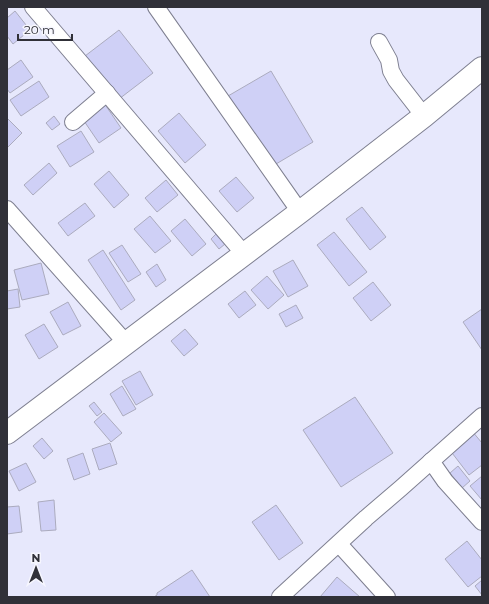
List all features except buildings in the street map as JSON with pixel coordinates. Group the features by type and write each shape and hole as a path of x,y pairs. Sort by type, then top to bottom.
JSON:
{"highway":[{"path":"7,433 127,344 300,212 424,116 482,68"}],"street":[{"path":"33,7 244,255"},
{"path":"156,7 300,212"},
{"path":"379,42 389,60 391,71 396,80 424,116"},
{"path":"73,122 107,93"},
{"path":"7,209 127,344"},
{"path":"280,597 366,518 482,416"},
{"path":"431,461 445,481 482,522"},
{"path":"339,544 387,597"}]}
